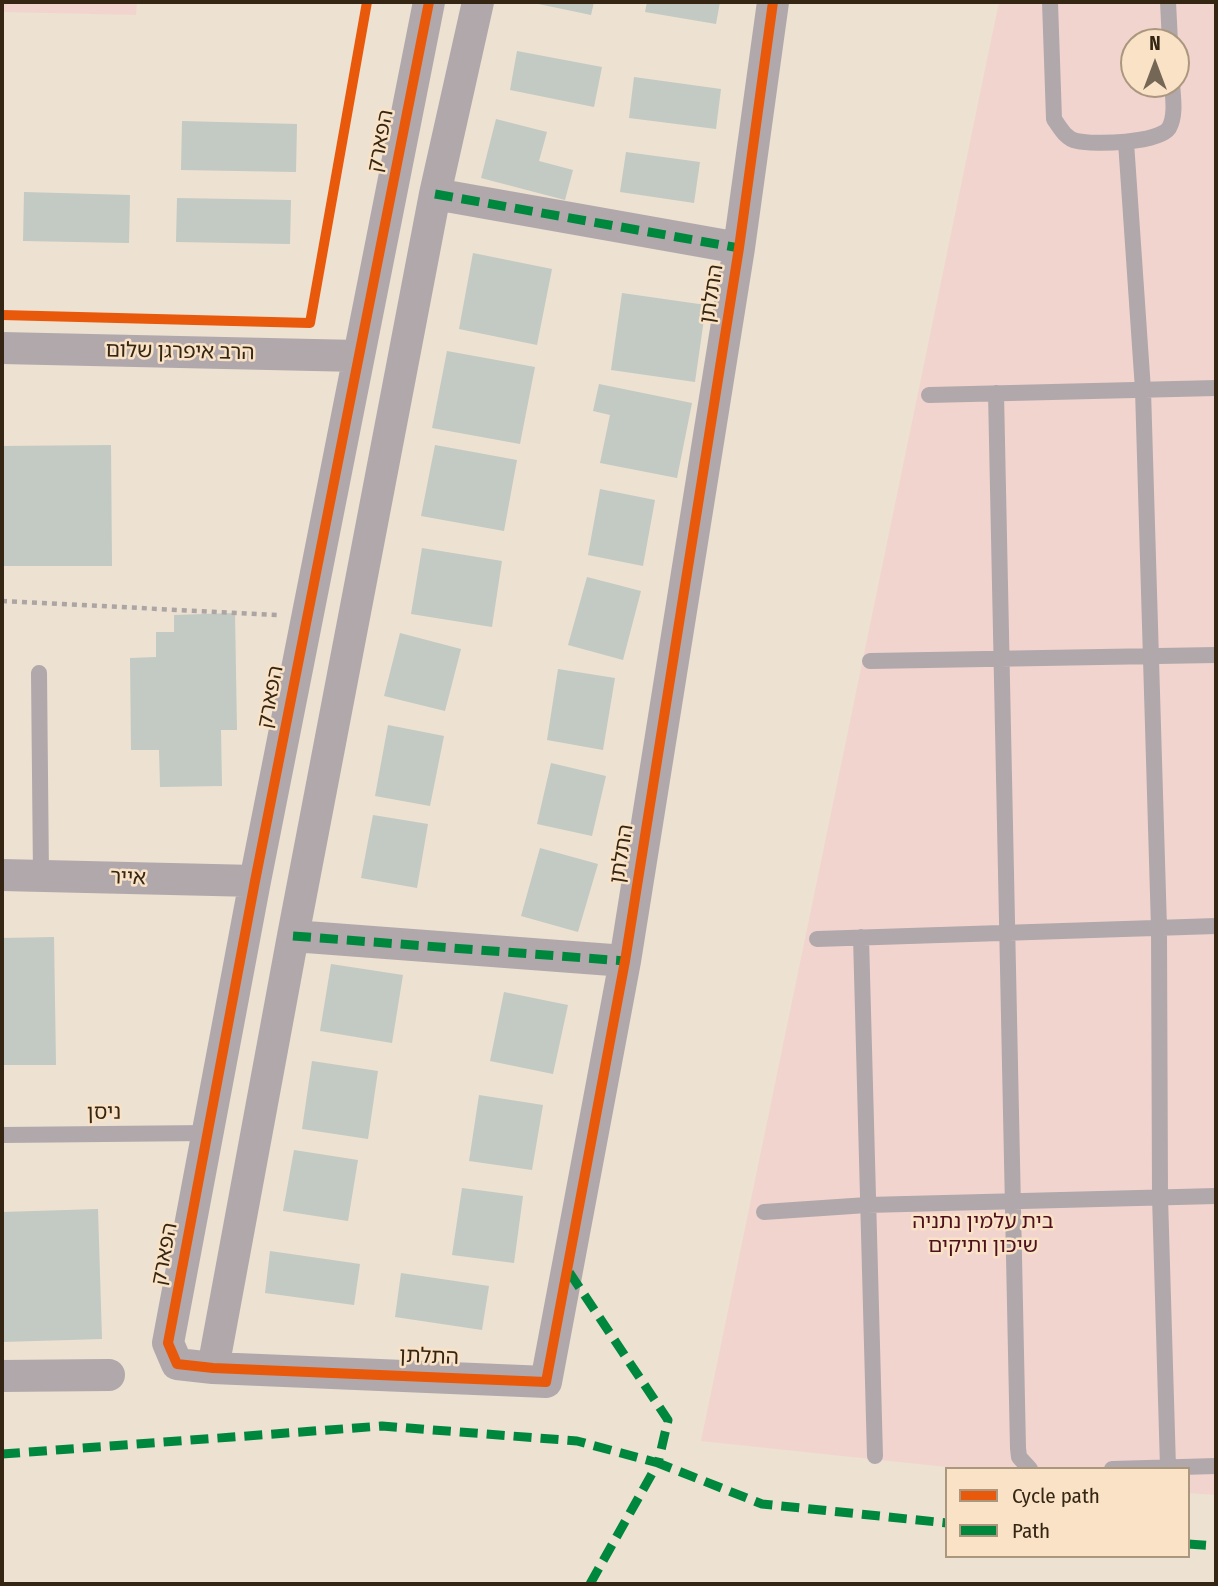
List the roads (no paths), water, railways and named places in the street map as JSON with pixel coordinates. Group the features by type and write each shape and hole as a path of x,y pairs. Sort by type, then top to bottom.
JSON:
{"street":[{"name":"הפארק","path":"214,1367 177,1364 168,1343 255,881 429,2"},
{"path":"214,1367 293,936 435,194 478,2"},
{"name":"התלתן","path":"214,1367 546,1381 625,961 739,248 773,2"},
{"name":"התלתן","path":"435,194 739,248"},
{"name":"הרב איפרגן שלום","path":"2,348 358,356"},
{"name":"אייר","path":"2,875 255,881"},
{"path":"293,936 625,961"},
{"path":"2,1376 108,1375"}],"lane":[{"path":"1050,2 1054,119 1063,133 1076,141 1126,142 1161,134 1169,128 1173,98"},
{"path":"1168,2 1169,28"},
{"path":"1126,142 1143,390 1159,928 1160,1197 1168,1467 1216,1466"},
{"path":"929,395 1216,388"},
{"path":"996,393 1018,1448 1019,1457 1028,1467"},
{"path":"870,662 1216,655"},
{"path":"39,673 41,876"},
{"path":"817,939 1216,926"},
{"path":"861,937 875,1456"},
{"name":"ניסן","path":"2,1135 207,1133"},
{"path":"764,1212 867,1205 1216,1196"}],"park label":[{"name":"בית עלמין נתניה שיכון ותיקים","path":"983,1234"}]}
